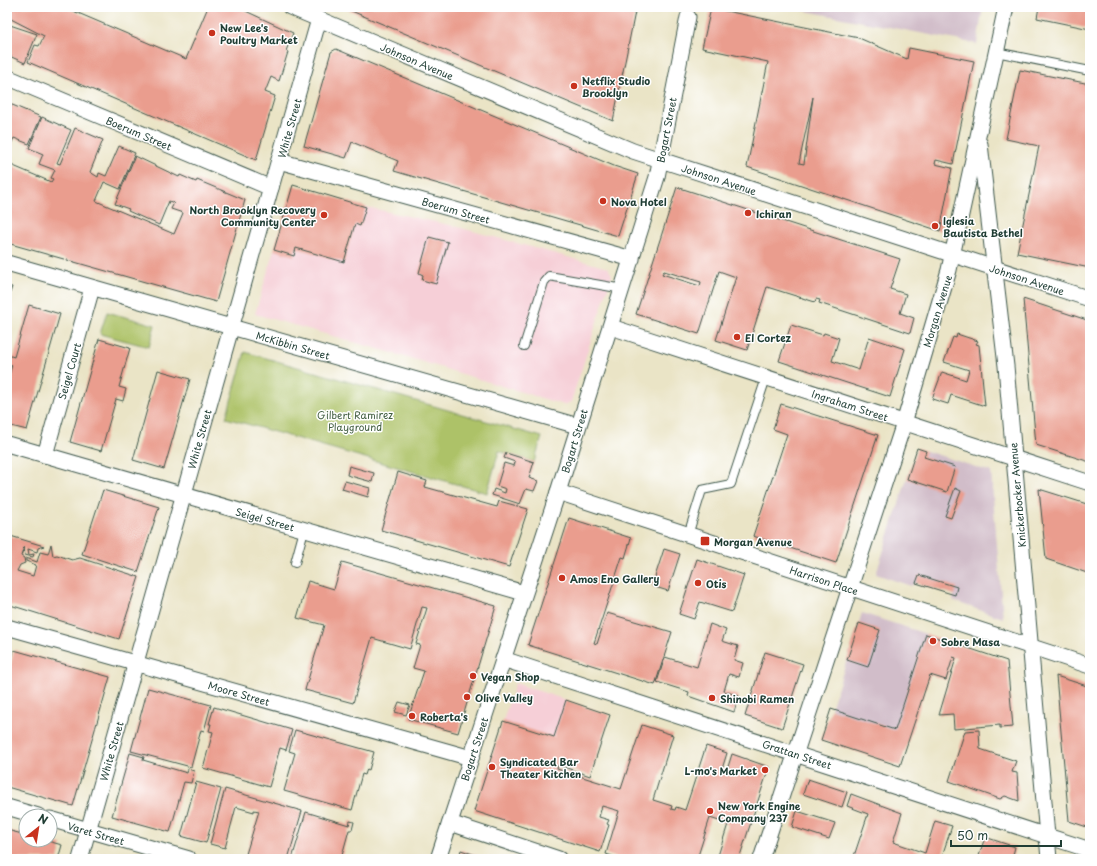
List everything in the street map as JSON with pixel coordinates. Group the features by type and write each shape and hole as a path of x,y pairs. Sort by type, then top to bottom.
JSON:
{"street":[{"name":"Morgan Avenue","path":"761,859 904,423 949,270 1006,7"},
{"name":"Johnson Avenue","path":"299,9 633,151 1090,299"},
{"name":"Bogart Street","path":"438,859 611,327 657,177 688,16"},
{"name":"White Street","path":"80,859 320,19"},
{"name":"Boerum Street","path":"7,77 271,188"},
{"name":"Knickerbocker Avenue","path":"978,131 996,269 1049,859"},
{"name":"Boerum Street","path":"279,160 632,259"},
{"name":"McKibbin Street","path":"7,263 578,426"},
{"name":"Seigel Court","path":"45,455 92,288"},
{"name":"Ingraham Street","path":"611,327 1090,483"},
{"name":"Seigel Street","path":"7,444 524,593"},
{"name":"Harrison Place","path":"558,492 1090,666"},
{"name":"Moore Street","path":"7,627 471,758"},
{"name":"Grattan Street","path":"503,659 1090,850"},
{"path":"7,807 18,810"},
{"name":"Varet Street","path":"58,822 189,859"},
{"path":"450,823 559,859"}],"lane":[{"path":"996,52 1090,71"},
{"path":"524,346 544,282 549,276 623,289"},
{"path":"688,535 702,490 731,484 766,378"},
{"path":"296,563 304,530"}],"shaded area":[{"path":"785,7 980,7 983,8 977,44"},
{"path":"366,207 454,226 608,268 612,275 571,402 564,405 413,359 255,314 274,250 294,255 296,248 344,262 355,224 360,226","holes":["429,238 436,284 422,280 423,275 419,273"]},
{"path":"917,448 991,472 1003,618 953,601 954,595 916,583 911,586 876,574"},
{"path":"862,613 926,634 895,730 831,709"},
{"path":"515,683 566,700 554,737 503,721"}],"green space":[{"path":"107,312 155,325 149,347 100,334"},
{"name":"Gilbert Ramirez Playground","path":"245,352 542,437 534,462 499,451 487,493 226,418"}],"building":[{"path":"7,7 64,7 186,59 208,7 237,7 293,33 286,51 288,52 279,81 271,77 265,92 275,96 256,160 28,62 35,45 39,46 44,36 9,18 7,22"},
{"name":"Netflix Studio Brooklyn","path":"342,7 636,7 613,121"},
{"path":"1039,7 1090,7 1090,29 1037,18"},
{"path":"711,8 859,38 907,59 909,48 974,61 953,164 936,160 935,164 952,168 940,231 747,167 768,62 702,48","holes":["813,97 804,164 799,163"]},
{"path":"7,24 37,34 25,63 7,55"},
{"path":"336,49 614,166 638,174 618,236 394,171 398,161 352,142 346,158 304,146 331,52"},
{"path":"1020,70 1090,84 1090,268 1017,253 1039,146 1006,139"},
{"path":"10,104 41,117 29,144 14,138 7,152 7,110"},
{"path":"42,117 71,130 57,163 60,164 75,128 103,140 90,172 98,177 99,173 106,176 119,146 135,153 120,189 104,182 96,201 174,234 183,213 171,209 174,203 169,201 159,225 128,211 129,209 115,204 135,156 179,177 180,175 196,182 197,180 245,200 216,302 7,243 7,181 11,165 51,182 53,179 51,178 55,170 39,164 43,154 29,148"},
{"name":"North Brooklyn Recovery Community Center","path":"293,185 366,207 360,226 355,224 344,262 296,248 294,256 274,250"},
{"path":"677,187 900,259 890,289 906,294 900,313 914,318 910,333 819,303 820,300 816,299 815,302 767,287 747,350 716,340 736,277 719,271 699,334 636,314","holes":["664,271 701,282 700,286 662,274"]},
{"path":"429,237 448,242 436,284 422,280 423,275 419,273"},
{"path":"7,286 12,287 7,302"},
{"path":"1023,299 1090,321 1090,462 1036,445"},
{"path":"29,305 60,314 27,430 7,425 7,382 12,365 7,364 7,360 8,355 14,357"},
{"path":"791,325 823,335 824,333 839,338 832,361 859,370 869,337 905,349 890,397 779,361"},
{"path":"957,334 978,341 976,344 979,345 985,406 951,395 948,404 932,399 942,372 966,380 969,370 944,362 953,337 956,338"},
{"path":"99,339 130,348 119,387 126,389 123,401 116,399 101,451 70,442"},
{"path":"158,370 190,379 164,469 133,460"},
{"path":"781,404 878,435 836,563 753,536 787,434 773,429"},
{"path":"917,448 926,451 924,457 955,467 947,492 907,479"},
{"path":"506,453 534,462 529,478 538,481 534,491 526,489 520,504 492,495 494,489 505,493 506,489 497,486 504,463 514,466 515,462 504,458"},
{"path":"349,466 374,473 372,482 347,475"},
{"path":"398,472 427,481 425,487 497,507 499,501 528,509 509,567 381,530"},
{"path":"345,481 370,488 368,497 342,489"},
{"path":"955,488 961,491 951,518 945,516"},
{"path":"1039,489 1090,505 1090,574 1046,559"},
{"path":"103,490 159,507 138,572 82,554"},
{"path":"569,518 631,538 625,558 622,557 594,643 597,644 607,613 672,632 655,685 528,645"},
{"path":"7,535 44,546 38,548 37,552 28,549 29,555 34,554 33,557 25,555 24,547 21,556 24,558 25,563 20,565 17,571 33,576 36,565 26,561 26,558 37,562 40,552 48,554 51,544 53,556 57,555 72,560 80,558 139,577 119,639 7,604"},
{"path":"664,549 680,554 668,591 652,586"},
{"path":"697,559 744,575 732,612 700,602 694,619 679,614"},
{"path":"342,562 496,606 458,733 408,719 424,671 413,668 420,645 416,644 427,608 422,607 410,649 372,638 353,703 305,690 324,625 297,618 308,581 334,589"},
{"path":"919,575 957,587 955,595 916,583"},
{"path":"859,623 880,630 868,667 847,660"},
{"path":"710,624 726,630 722,641 738,646 734,660 743,663 739,677 729,674 724,691 739,696 734,712 688,696 689,692 657,682 665,657 697,667"},
{"path":"926,634 1007,661 1013,727 1000,728 1000,725 954,729 953,714 939,715 956,658 953,657 946,680 930,675 900,766 821,740 831,709 895,730"},
{"path":"14,650 110,677 73,806 7,787 7,680"},
{"path":"765,652 803,664 782,728 745,716"},
{"path":"1056,676 1090,687 1090,828 1069,821"},
{"path":"148,688 211,705 204,731 201,730 191,767 131,751"},
{"path":"566,700 610,715 590,776 558,765 557,769 621,789 642,725 673,735 653,800 672,806 671,809 675,810 676,807 685,810 706,746 727,753 722,769 727,770 732,754 769,767 739,859 717,859 728,824 710,818 697,859 621,859 606,854 619,811 616,810 602,806 599,817 609,820 607,824 609,825 600,852 474,811 503,721 554,737"},
{"path":"399,702 410,705 406,715 395,712"},
{"path":"214,707 292,730 286,750 280,748 269,787 203,768 213,732 209,731 211,724 209,724"},
{"path":"295,730 374,752 369,770 367,769 365,775 362,774 352,810 284,791 295,753 289,751"},
{"path":"979,730 980,749 1016,761 1012,772 1017,773 1019,801 1005,796 1000,799 949,781 965,731"},
{"path":"130,753 144,757 143,760 187,773 188,769 194,771 191,783 184,782 170,832 112,816"},
{"path":"808,779 847,792 842,807 803,794"},
{"path":"196,782 221,789 206,843 181,836"},
{"path":"225,789 302,811 288,859 264,859 246,854 259,811 254,810 254,812 236,807 225,848 210,844"},
{"path":"851,794 902,813 893,842 925,853 935,821 952,826 941,859 853,859 868,814 847,806"},
{"path":"797,811 835,823 829,839 792,827"},
{"path":"306,812 349,825 350,821 354,822 352,830 349,830 341,859 292,859"},
{"path":"7,830 18,833 18,848 58,848 58,844 62,845 58,859 7,859"},
{"path":"985,837 1015,847 1012,859 978,859"},
{"path":"461,850 487,859 458,859"},
{"path":"101,856 112,859 100,859"}],"place":[{"name":"New Lee's Poultry Market","path":"212,33"},
{"name":"Netflix Studio Brooklyn","path":"574,86"},
{"name":"Nova Hotel","path":"603,201"},
{"name":"Ichiran","path":"748,213"},
{"name":"North Brooklyn Recovery Community Center","path":"324,215"},
{"name":"Iglesia Bautista Bethel","path":"935,226"},
{"name":"El Cortez","path":"737,337"},
{"name":"Morgan Avenue","path":"705,541"},
{"name":"Amos Eno Gallery","path":"562,578"},
{"name":"Otis","path":"698,583"},
{"name":"Sobre Masa","path":"933,641"},
{"name":"Vegan Shop","path":"473,676"},
{"name":"Olive Valley","path":"467,697"},
{"name":"Shinobi Ramen","path":"712,698"},
{"name":"Roberta's","path":"412,716"},
{"name":"Syndicated Bar Theater Kitchen","path":"492,767"},
{"name":"L-mo's Market","path":"765,770"},
{"name":"New York Engine Company 237","path":"710,811"}]}
